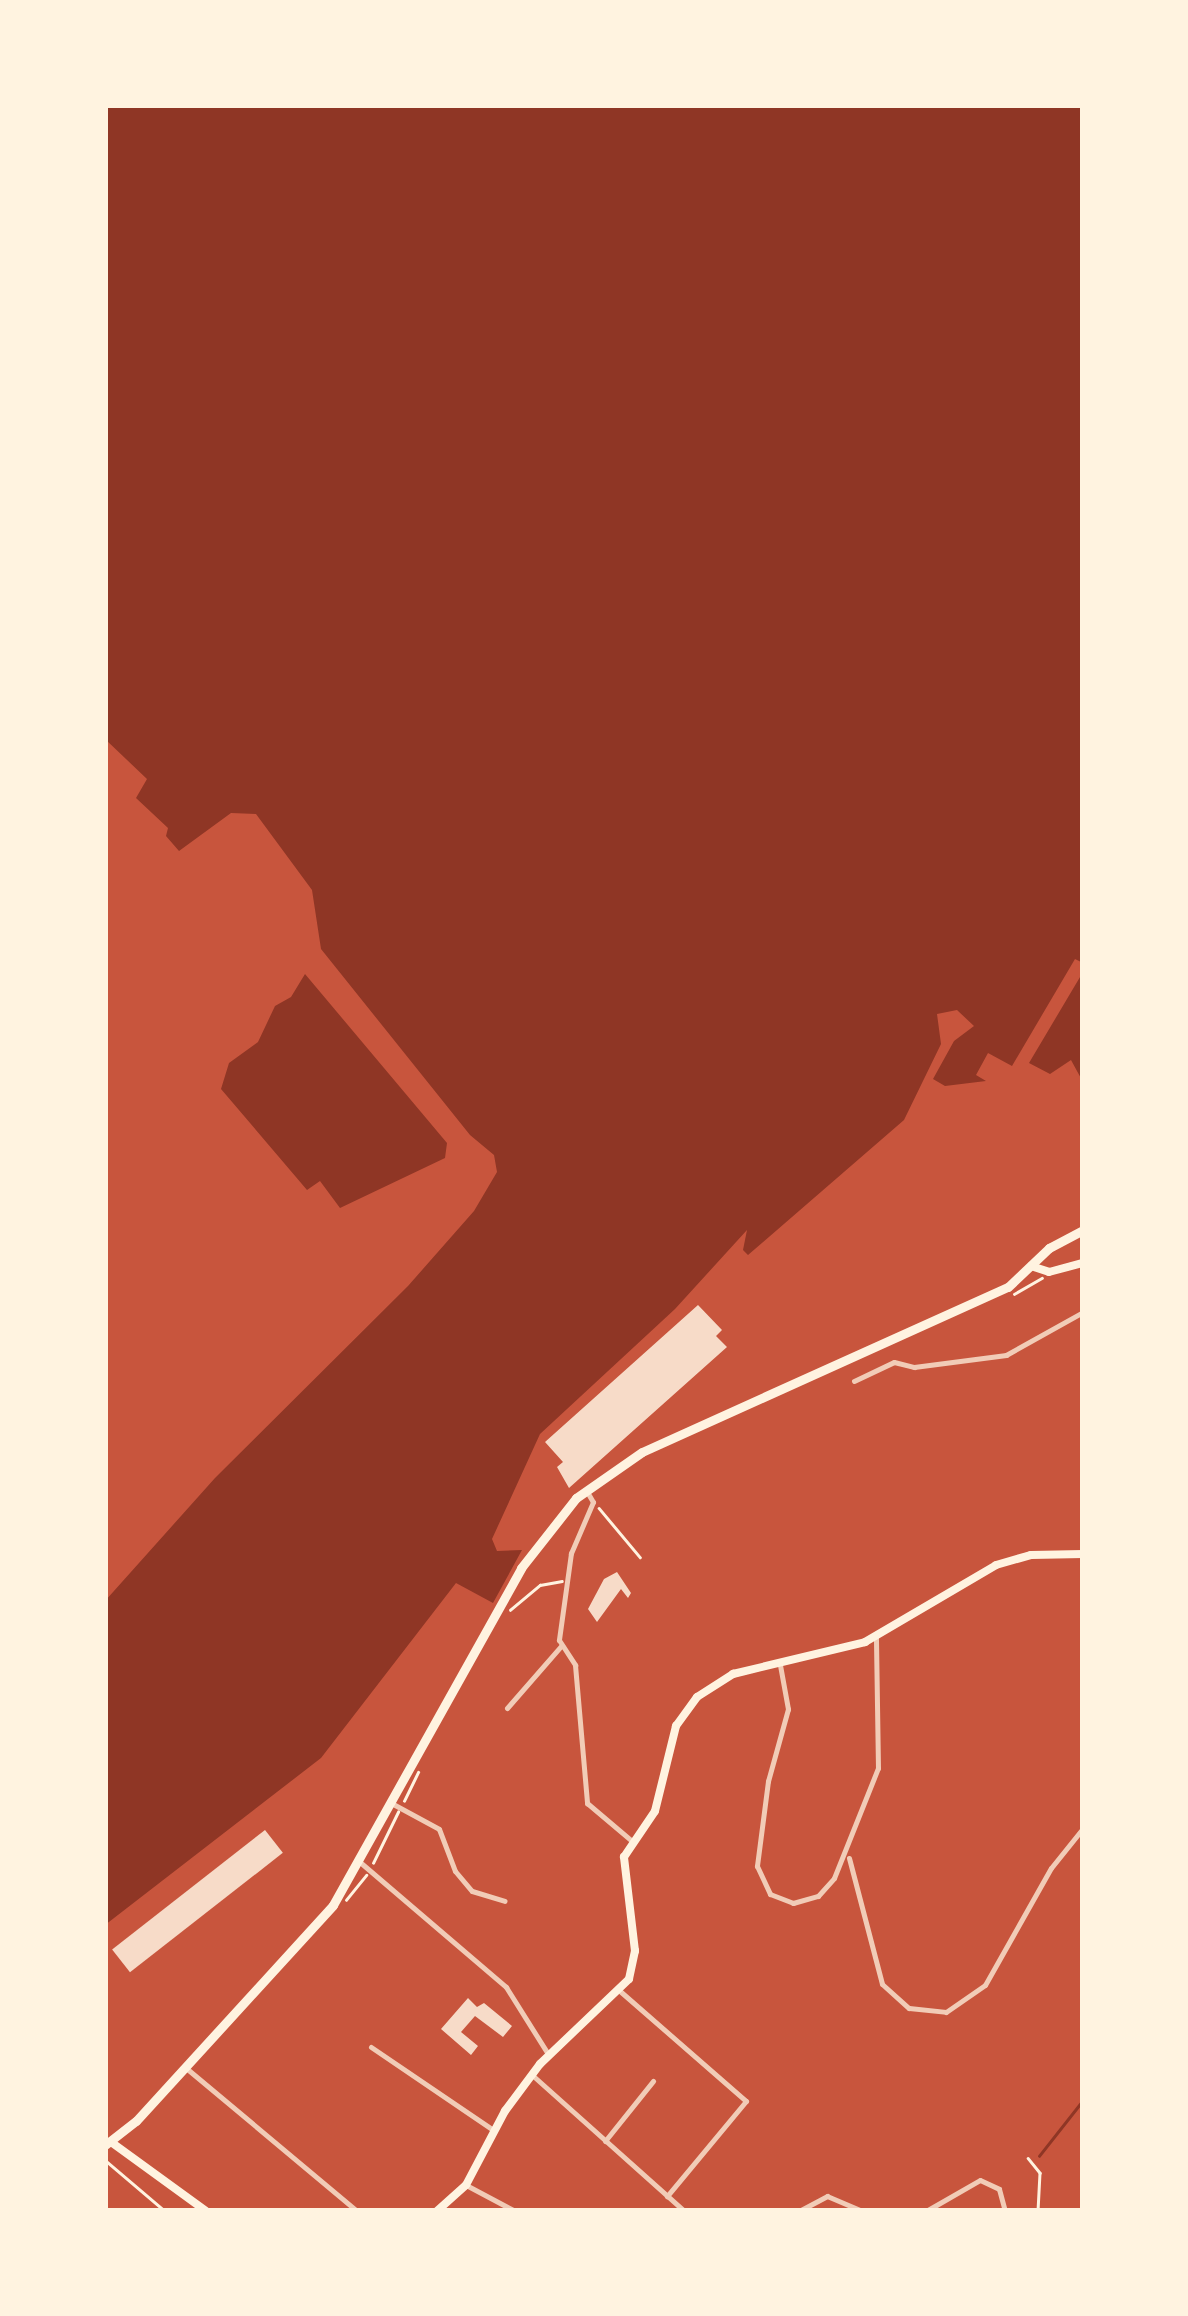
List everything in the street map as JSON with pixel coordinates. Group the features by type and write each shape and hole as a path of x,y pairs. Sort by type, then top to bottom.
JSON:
{"main road":[{"path":"206,2211 112,2141 186,2068 333,1905 362,1863 499,1606 541,1538 586,1490 642,1452 1008,1287 1083,1230"},
{"path":"1031,1266 1050,1272 1083,1262"},
{"path":"436,2211 466,2186 493,2130 548,2054 621,1992 634,1962 621,1876 632,1841 659,1802 681,1715 720,1680 876,1637 996,1565 1031,1555 1083,1554"}],"street":[{"path":"854,1381 894,1362 914,1367 1006,1355 1083,1312"},
{"path":"507,1708 561,1646 574,1542 593,1502 586,1490"},
{"path":"780,1665 788,1709 758,1832 760,1876 776,1898 802,1902 828,1888 848,1855 881,1756 876,1637"},
{"path":"561,1646 575,1665 587,1802 632,1841"},
{"path":"393,1804 439,1829 455,1871 472,1891 504,1901"},
{"path":"848,1855 882,1984 909,2008 946,2012 967,2003 990,1979 1050,1868 1083,1828"},
{"path":"362,1863 506,1987 548,2054"},
{"path":"621,1992 746,2100 667,2196"},
{"path":"371,2047 493,2130"},
{"path":"186,2068 357,2211"},
{"path":"532,2074 684,2211"},
{"path":"604,2142 654,2081"},
{"path":"926,2211 980,2180 1000,2189 1005,2211"},
{"path":"466,2186 515,2211"},
{"path":"799,2211 827,2196 863,2211"}],"path":[{"path":"593,1502 640,1556"},
{"path":"499,1606 509,1610 540,1585 566,1582"},
{"path":"1028,2158 1040,2173 1038,2211"},
{"path":"105,2160 165,2211"}],"shaded area":[{"path":"105,105 1083,105 1083,963 1075,959 1012,1066 988,1053 976,1075 986,1081 945,1086 933,1079 954,1041 974,1026 957,1010 937,1014 941,1044 904,1120 748,1255 743,1250 747,1230 675,1309 540,1434 492,1539 497,1551 522,1550 493,1603 456,1583 321,1758 105,1925 105,1601 215,1478 408,1286 474,1211 497,1172 494,1155 470,1135 321,949 312,890 256,814 231,813 179,851 166,836 168,828 136,798 147,779 105,739"},
{"path":"1083,972 1083,1082 1071,1060 1050,1074 1029,1063"},
{"path":"305,974 447,1143 445,1158 340,1208 320,1181 307,1190 221,1089 229,1063 258,1042 275,1006 291,997"}],"building":[{"path":"698,1305 722,1330 716,1336 727,1347 569,1488 557,1467 563,1462 545,1442"},
{"path":"617,1572 631,1593 628,1598 621,1589 597,1622 588,1609 604,1579"},
{"path":"265,1830 283,1853 130,1972 112,1949"},
{"path":"468,1998 477,2007 484,2003 512,2026 503,2037 475,2016 461,2032 478,2046 471,2055 441,2029"}],"waterway":[{"path":"1039,2156 1083,2100"}]}
